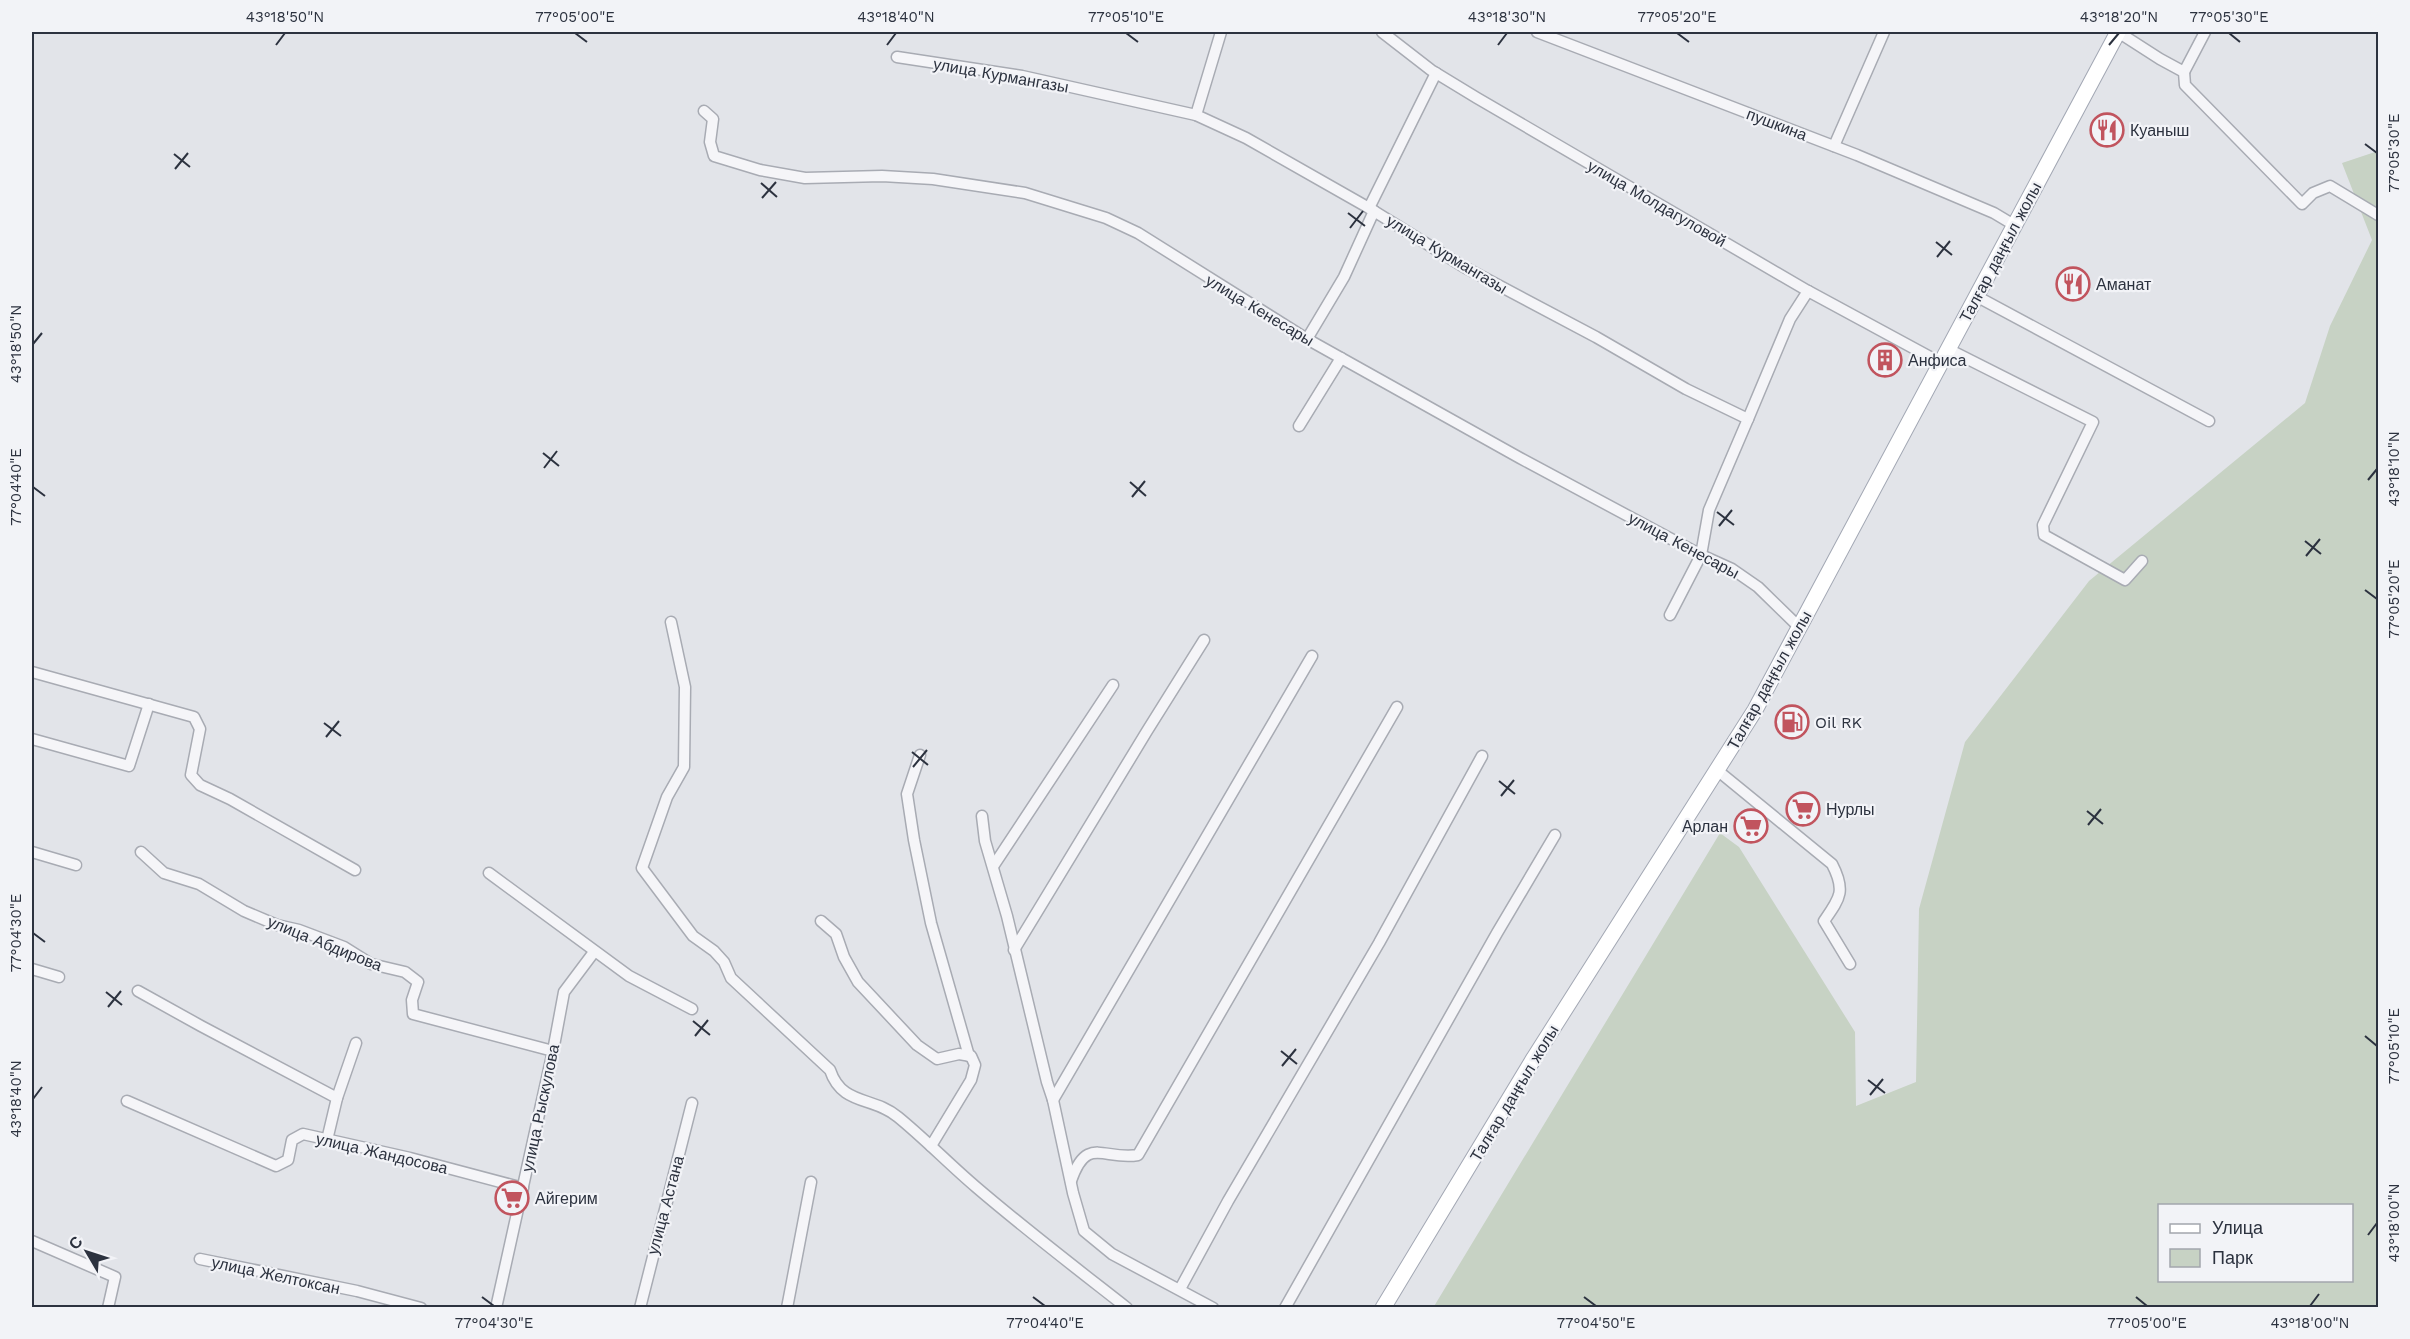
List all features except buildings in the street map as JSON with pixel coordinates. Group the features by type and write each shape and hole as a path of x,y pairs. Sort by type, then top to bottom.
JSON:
{"main road":[{"name":"Талғар даңғыл жолы","path":"1383,1308 1534,1058 1755,710 2118,32"}],"street":[{"path":"1196,115 1221,32"},
{"name":"улица Молдагуловой","path":"1382,32 1436,73 1808,291 1941,363"},
{"name":"пушкина","path":"1537,32 1834,146 1944,191 2014,225"},
{"path":"1834,146 1884,32"},
{"path":"2118,32 2184,72"},
{"path":"2205,32 2184,72 2185,85 2302,204 2313,193 2330,186 2379,215"},
{"name":"улица Курмангазы","path":"897,57 1022,76 1196,115 1246,138 1372,209 1464,267 1596,337 1686,389 1748,419"},
{"path":"1307,339 1344,276 1372,209 1436,73"},
{"name":"улица Кенесары","path":"704,111 713,119 710,142 714,156 760,170 805,178 882,176 933,179 1025,193 1106,218 1138,232 1307,339 1520,458 1701,555 1732,569 1758,587 1799,627"},
{"path":"1670,615 1701,555 1709,510 1790,319 1808,291"},
{"path":"1976,296 2210,421"},
{"path":"1948,349 2093,422 2043,525 2044,535 2125,580 2142,561"},
{"path":"1299,426 1341,358"},
{"path":"671,622 685,687 684,767 667,797 642,868 693,936 714,951 724,962 731,978 830,1070 835,1084 844,1092 893,1112 1036,1237 1127,1308"},
{"path":"1014,950 1204,640"},
{"path":"1053,1100 1312,656"},
{"path":"32,672 194,717 200,729 191,775 200,785 230,799 355,870"},
{"path":"994,866 1113,685"},
{"path":"32,739 129,766 148,704"},
{"path":"1071,1181 1081,1159 1090,1153 1129,1157 1138,1155 1397,707"},
{"path":"920,755 907,794 914,840 931,923 969,1056 975,1065 971,1080 931,1146"},
{"path":"1180,1289 1228,1201 1379,943 1482,756"},
{"path":"1717,770 1832,864 1840,880 1840,897 1824,921 1850,964"},
{"path":"982,816 986,841 1053,1100 1084,1231 1112,1254 1214,1308"},
{"path":"1285,1308 1555,835"},
{"path":"32,852 76,866"},
{"name":"улица Абдирова","path":"141,852 164,873 199,884 244,911 277,925 299,930 344,947 371,964 405,972 418,982 412,1000 413,1014 553,1051"},
{"path":"489,873 629,976 692,1010"},
{"path":"821,921 836,934 844,957 858,982 917,1045 938,1059 958,1054 969,1056"},
{"name":"улица Рыскулова","path":"496,1308 524,1188 564,992 594,952"},
{"path":"32,969 59,977"},
{"path":"138,991 337,1098"},
{"path":"327,1140 337,1098 356,1043"},
{"name":"улица Жандосова","path":"127,1101 276,1166 288,1160 292,1140 303,1134 411,1158 524,1188"},
{"name":"улица Астана","path":"640,1308 692,1103"},
{"path":"786,1308 811,1182"},
{"path":"32,1241 115,1277 108,1308"},
{"name":"улица Желтоксан","path":"200,1259 357,1291 422,1308"}],"green space":[{"path":"2378,151 2378,1307 1433,1308 1720,833 1739,847 1855,1032 1856,1106 1916,1082 1919,909 1965,742 2089,581 2305,403 2330,326 2372,240 2342,163"}],"place":[{"name":"Куаныш","path":"2107,130"},
{"name":"Аманат","path":"2073,284"},
{"name":"Анфиса","path":"1885,360"},
{"name":"Oil RK","path":"1792,722"},
{"name":"Нурлы","path":"1803,809"},
{"name":"Арлан","path":"1751,826"},
{"name":"Айгерим","path":"512,1198"}]}
